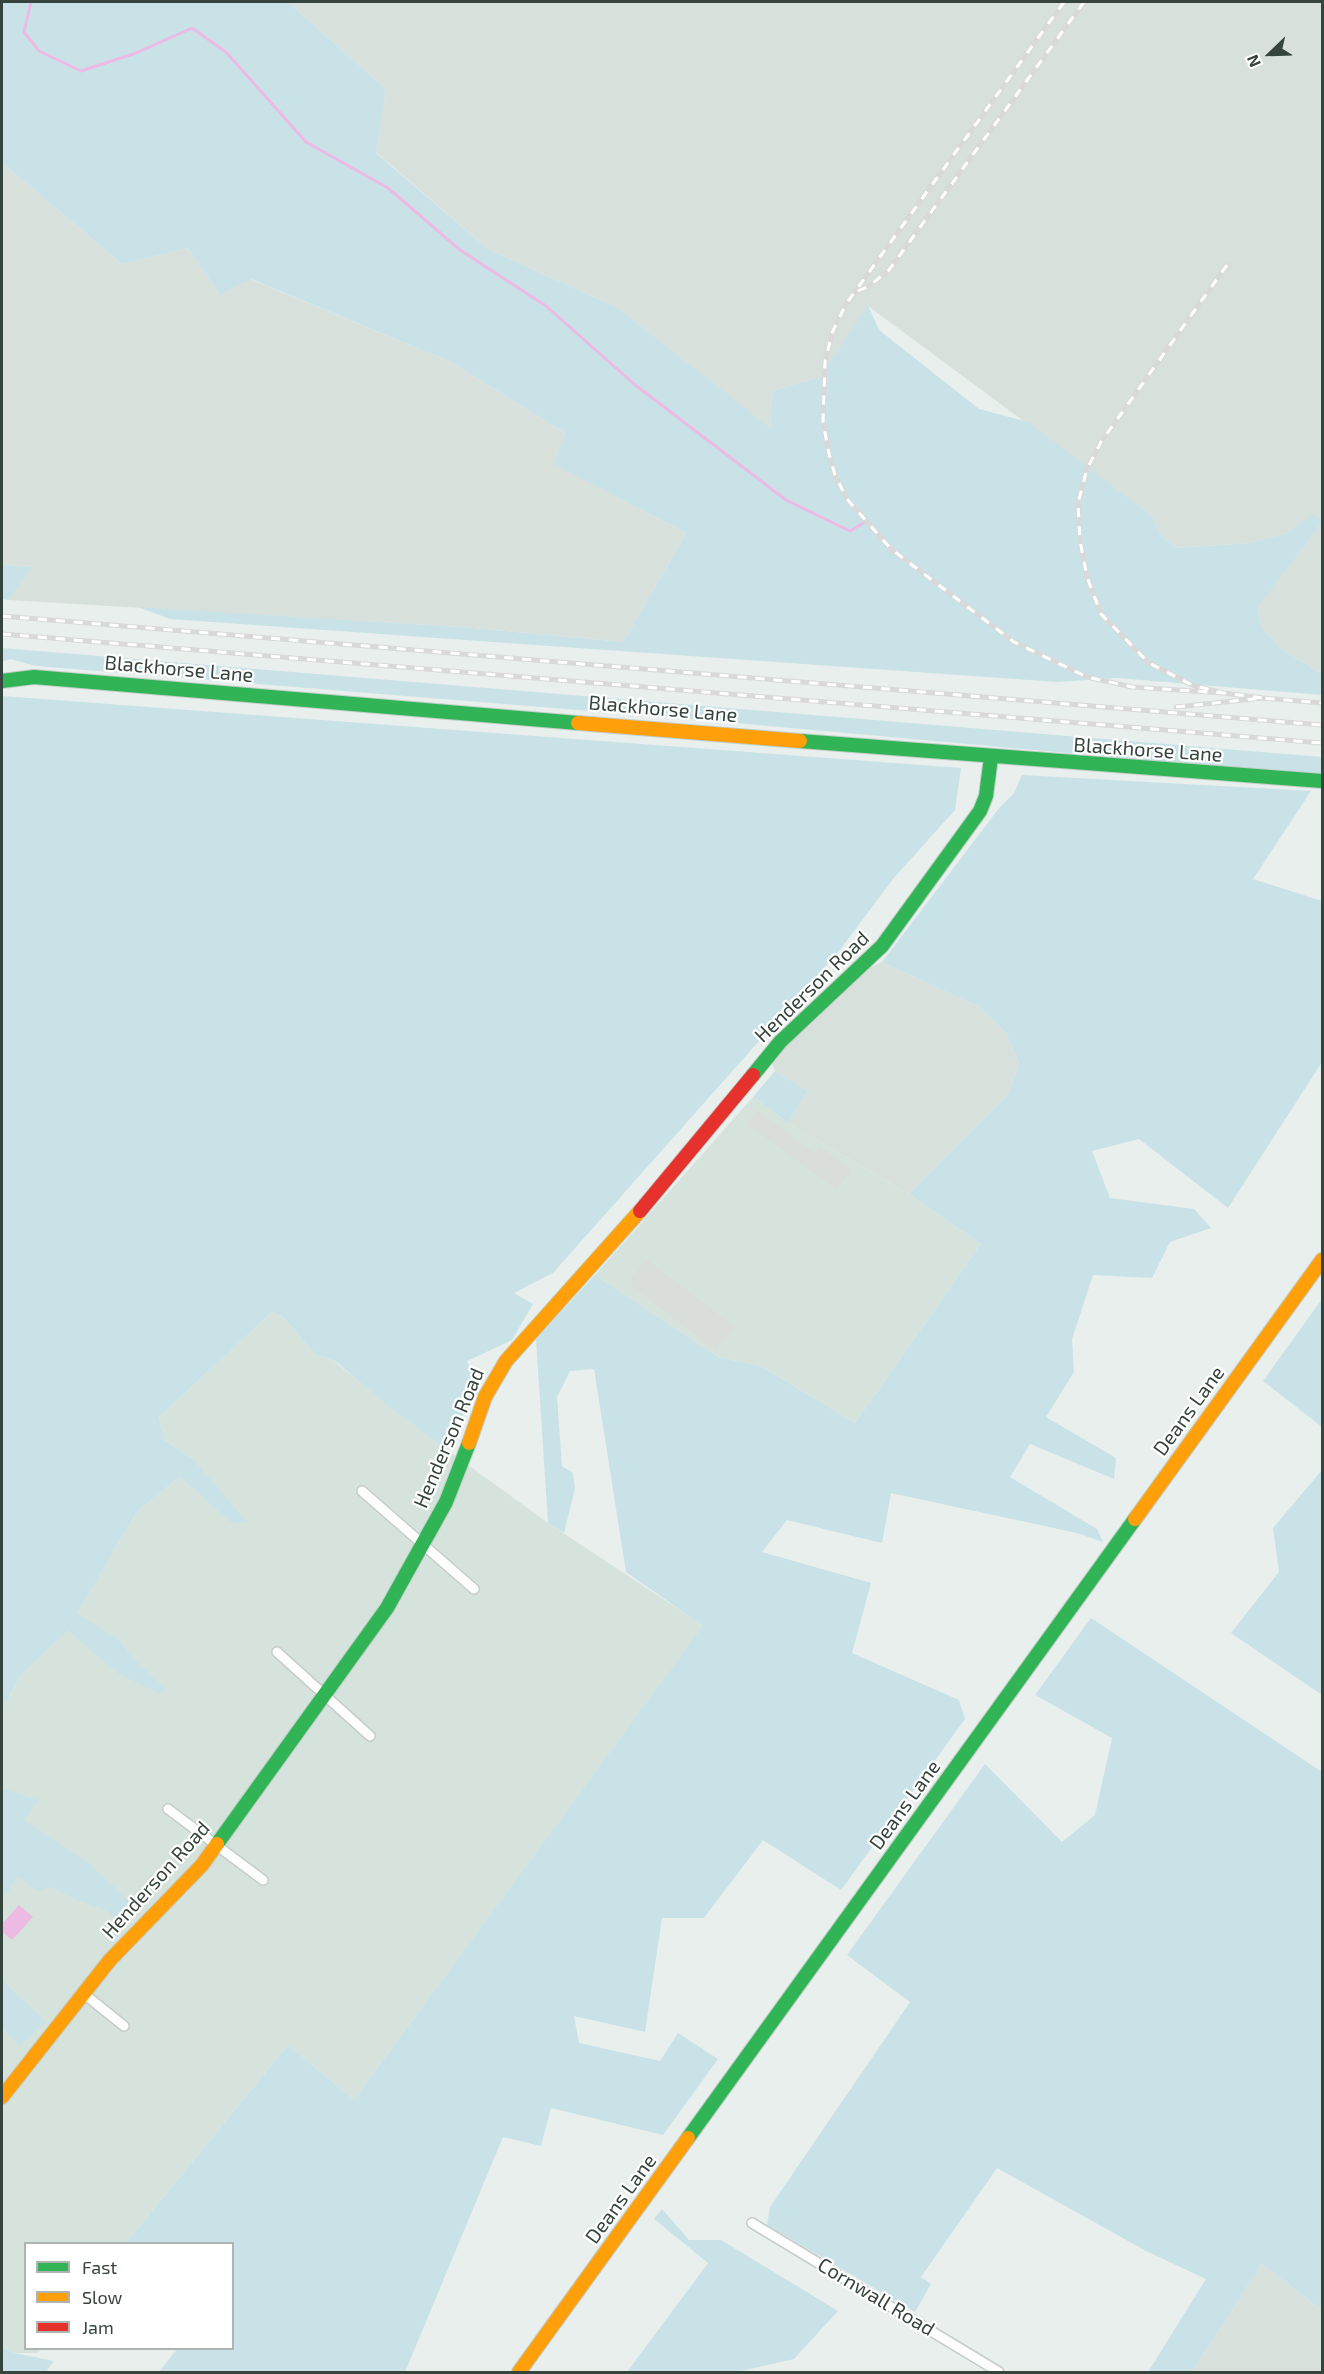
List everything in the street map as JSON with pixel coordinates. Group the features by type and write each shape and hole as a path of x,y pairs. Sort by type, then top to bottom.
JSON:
{"street":[{"name":"Blackhorse Lane","path":"2,681 34,676 990,757 1323,782"},
{"name":"Henderson Road","path":"2,2097 83,1993 135,1931 202,1865 387,1608 458,1476 485,1396 498,1371 667,1182 780,1042 882,946 980,811 986,796 990,757"},
{"name":"Deans Lane","path":"519,2373 1323,1260"},
{"path":"362,1491 474,1589"},
{"path":"277,1652 370,1736"},
{"path":"168,1809 263,1880"},
{"path":"83,1993 124,2026"},
{"name":"Cornwall Road","path":"752,2223 999,2373"}],"shaded area":[{"path":"2,2 288,2 386,89 376,153 488,249 618,308 770,428 772,391 820,377 868,305 879,330 979,409 1028,422 1152,516 1160,535 1178,548 1249,543 1285,534 1313,514 1322,520 1322,523 1258,607 1262,627 1279,647 1322,674 1322,695 1117,678 1057,682 170,619 138,607 462,627 623,642 686,533 554,464 565,433 451,362 251,279 220,295 188,248 122,264 2,163"},
{"path":"288,2 1322,2 1322,520 1313,515 1285,534 1249,543 1178,548 1160,535 1152,516 868,306 820,377 772,391 770,429 618,308 488,249 376,152 386,89"},
{"path":"2,163 122,264 188,248 220,295 250,279 451,362 565,433 555,464 686,533 623,642 462,627 9,600 31,567 2,565"},
{"path":"1322,523 1322,674 1279,647 1262,627 1258,606"},
{"path":"2,565 32,567 9,600 2,599"},
{"path":"2,648 1322,757 1322,776 714,721 36,666 10,659 2,662"},
{"path":"2,696 961,768 955,810 893,879 839,951 553,1273 514,1293 533,1304 512,1340 467,1361 479,1391 442,1446 381,1400 339,1364 316,1355 282,1316 272,1312 159,1417 164,1440 193,1459 246,1521 231,1523 180,1476 136,1513 77,1614 119,1639 130,1655 165,1688 162,1695 117,1673 68,1630 21,1675 2,1710"},
{"path":"1022,775 1311,791 1253,879 1322,901 1322,1062 1228,1208 1139,1139 1092,1151 1110,1198 1194,1209 1211,1228 1170,1242 1152,1278 1093,1275 1072,1339 1074,1372 1046,1417 1116,1458 1114,1479 1030,1444 1010,1477 1097,1529 1103,1542 1077,1533 891,1493 882,1543 787,1520 762,1552 871,1583 852,1653 959,1700 965,1719 841,1890 763,1840 704,1918 662,1918 645,2032 574,2016 579,2043 660,2061 678,2033 718,2059 663,2135 551,2108 541,2146 503,2137 405,2372 159,2372 176,2350 234,2350 234,2242 127,2242 288,2045 354,2100 703,1626 626,1572 594,1369 570,1371 557,1397 562,1466 573,1473 575,1489 564,1533 548,1523 536,1339 595,1275 720,1358 759,1365 855,1423 981,1244 909,1194 1008,1094 1019,1063 1006,1033 979,1007 882,962 1000,807 1014,793"},
{"path":"882,962 979,1007 1006,1033 1019,1063 1008,1094 909,1194 788,1123 808,1091 775,1071 772,1062 808,1024 871,967"},
{"path":"775,1071 808,1091 788,1123 753,1097"},
{"path":"753,1097 788,1123 909,1194 981,1244 855,1423 759,1365 720,1358 595,1275"},
{"path":"757,1110 815,1153 820,1147 851,1170 837,1190 747,1124"},
{"path":"646,1259 735,1327 716,1351 628,1283"},
{"path":"1322,1299 1322,1427 1263,1381"},
{"path":"272,1312 282,1316 316,1355 331,1359 442,1446 548,1523 704,1626 354,2100 288,2045 127,2242 24,2242 24,2350 40,2350 38,2353 14,2353 2,2347 2,1710 21,1675 68,1629 136,1513 180,1476 193,1459 164,1440 159,1417"},
{"path":"1322,1470 1322,1695 1231,1633 1279,1572 1273,1528"},
{"path":"1091,1618 1322,1772 1322,2310 1262,2264 1192,2372 1148,2372 1206,2279 1146,2251 997,2168 921,2277 931,2284 915,2312 767,2225 770,2207 910,2002 847,1955 985,1764 1062,1842 1095,1815 1112,1738 1035,1695"},
{"path":"2,1788 38,1800 24,1820 89,1863 132,1904 120,1920 102,1908 76,1900 51,1887 39,1891 18,1877 2,1900"},
{"path":"19,1905 33,1917 12,1940 2,1932 2,1924"},
{"path":"2,1980 46,2022 19,2046 2,2027"},
{"path":"662,2209 689,2240 721,2240 838,2311 794,2359 737,2372 627,2372 708,2263 654,2219"},
{"path":"1262,2264 1322,2310 1322,2372 1192,2372"},
{"path":"2,2347 14,2353 54,2361 46,2372 2,2372"}],"waterway":[{"path":"31,2 24,32 39,51 81,71 136,53 192,28 226,52 306,142 388,188 460,250 546,306 634,384 786,500 850,531 865,522"}],"railway":[{"path":"1064,2 846,304 832,333 825,362 823,422 829,454 835,475 847,499 891,549 1014,642 1087,677 1132,687 1223,693"},
{"path":"858,291 869,286 889,270 1084,2"},
{"path":"1227,265 1101,442 1087,469 1078,503 1080,541 1087,577 1101,614 1149,663 1192,685 1223,693 1263,698"},
{"path":"2,616 1322,725"},
{"path":"2,634 1322,743"},
{"path":"1176,707 1263,698 1322,703"}],"traffic: fast":[{"path":"2,681 34,677 578,723"},
{"path":"800,741 1322,781"},
{"path":"753,1075 780,1042 882,946 980,811 986,796 991,757"},
{"path":"217,1844 387,1608 446,1502 469,1443"},
{"path":"688,2138 1135,1519"}],"traffic: slow":[{"path":"578,723 800,741"},
{"path":"469,1443 485,1397 506,1361 640,1211"},
{"path":"1135,1519 1322,1260"},
{"path":"2,2097 110,1960 202,1865 217,1844"},
{"path":"519,2372 688,2138"}],"traffic: jam":[{"path":"640,1211 753,1075"}]}
